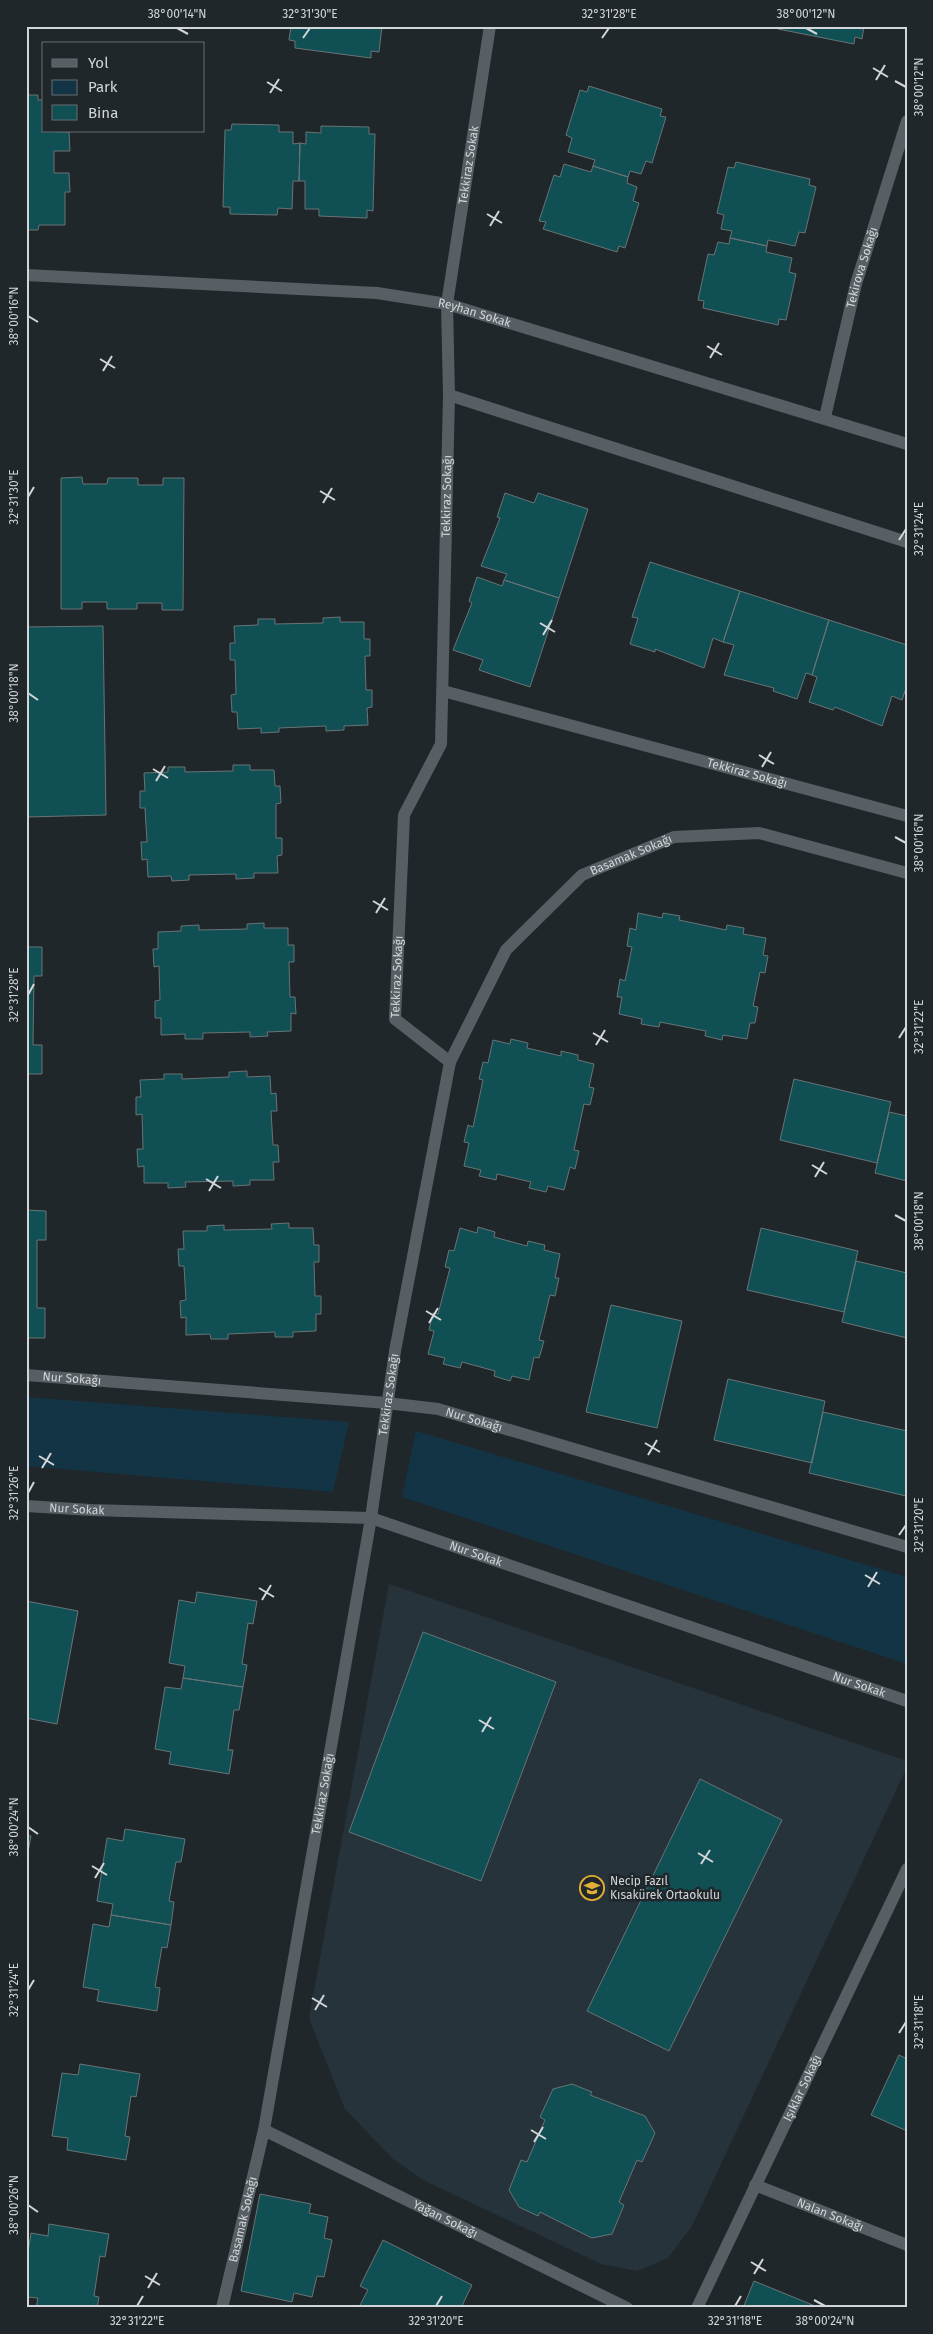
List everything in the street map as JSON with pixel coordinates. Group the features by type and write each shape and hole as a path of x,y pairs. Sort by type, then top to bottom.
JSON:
{"street":[{"name":"Tekkiraz Sokak","path":"448,304 490,26"},
{"name":"Tekirova Sokağı","path":"825,417 856,284 907,121"},
{"name":"Reyhan Sokak","path":"26,275 378,293 448,304 825,417 907,444"},
{"name":"Tekkiraz Sokağı","path":"264,2130 371,1518 395,1351 450,1062 395,1019 404,815 442,744 450,395 448,304"},
{"path":"450,395 907,542"},
{"name":"Tekkiraz Sokağı","path":"443,690 907,816"},
{"name":"Basamak Sokağı","path":"450,1062 506,950 582,874 674,838 759,833 907,874"},
{"name":"Nur Sokağı","path":"26,1375 387,1403 438,1409 907,1547"},
{"name":"Nur Sokak","path":"26,1506 91,1510 371,1518 907,1701"},
{"name":"Işıklar Sokağı","path":"696,2308 907,1869"},
{"name":"Basamak Sokağı","path":"222,2308 264,2130"},
{"name":"Yağan Sokağı","path":"264,2130 627,2308"},
{"name":"Nalan Sokağı","path":"755,2184 907,2245"}],"shaded area":[{"name":"Necip Fazıl Kısakürek Ortaokulu","path":"389,1584 907,1761 907,1767 692,2226 668,2258 637,2271 601,2264 423,2180 393,2159 345,2109 309,2018"}],"green space":[{"path":"26,1397 349,1422 333,1492 26,1466"},
{"path":"416,1431 907,1577 907,1664 402,1497"}],"building":[{"path":"291,26 382,26 379,52 371,51 371,58 295,48 295,41 289,40"},
{"path":"779,26 864,26 862,39 855,37 854,44 778,29"},
{"path":"589,86 662,109 660,116 666,117 652,163 646,161 641,174 630,171 628,177 593,166 595,160 568,152 572,138 566,135 580,90 587,92"},
{"path":"26,95 38,95 38,100 42,100 42,132 69,132 70,151 54,151 54,173 69,173 70,192 65,192 65,225 39,225 38,230 26,230"},
{"path":"232,124 279,125 279,132 293,132 293,144 300,143 299,181 293,181 292,209 278,208 277,215 230,214 230,207 223,207 225,130 231,130"},
{"path":"321,126 369,127 369,134 375,134 373,211 367,210 367,218 319,216 319,209 305,209 305,181 299,181 300,143 306,144 306,132 321,133"},
{"path":"736,162 810,179 809,185 816,187 805,233 799,232 795,246 768,240 767,246 730,238 732,231 721,229 724,215 717,213 728,167 734,168"},
{"path":"564,164 591,172 593,166 628,177 627,183 637,187 633,201 639,203 625,248 619,246 617,252 543,229 546,222 539,221 554,175 560,177"},
{"path":"730,238 767,246 766,252 792,258 789,272 796,274 786,320 779,319 778,325 703,308 704,301 698,300 708,254 714,255 718,242 729,244"},
{"path":"82,477 83,484 107,484 108,478 138,478 138,485 163,485 163,478 184,478 183,610 162,610 162,603 137,603 137,609 107,609 107,602 82,602 82,609 61,609 61,478"},
{"path":"505,493 534,503 538,493 588,509 559,598 504,580 507,574 481,566 500,518 497,517"},
{"path":"650,562 740,591 723,642 713,638 704,668 655,649 655,652 630,644 638,618 632,617"},
{"path":"477,577 502,586 504,580 559,598 530,687 479,670 483,660 453,650 472,603 469,601"},
{"path":"740,591 829,620 812,675 806,673 797,699 773,691 774,688 724,675 734,645 723,642"},
{"path":"340,617 340,622 364,622 364,639 370,639 370,656 365,656 366,690 372,690 372,707 367,708 368,725 344,726 344,730 326,731 326,726 279,728 279,732 261,733 261,728 238,729 237,712 232,712 231,695 236,694 235,660 230,660 230,643 235,643 234,626 258,625 258,619 275,619 275,624 323,623 323,618"},
{"path":"829,620 907,645 907,685 902,700 892,696 882,726 835,707 833,710 809,702 817,677 812,675"},
{"path":"103,626 106,815 26,817 26,627"},
{"path":"233,765 250,765 250,770 274,770 275,786 280,786 281,803 276,804 276,838 282,838 282,855 277,856 278,873 254,873 254,878 236,879 236,874 189,875 189,880 172,881 171,876 148,877 147,859 142,860 141,842 147,842 145,808 140,808 140,791 145,791 144,773 168,772 168,767 185,767 185,772 233,771"},
{"path":"638,913 662,918 663,913 680,916 679,920 726,930 727,925 744,928 743,934 766,938 763,955 768,956 765,973 760,972 753,1006 758,1007 755,1023 750,1023 747,1039 723,1035 722,1040 705,1036 706,1031 660,1022 659,1027 641,1024 642,1019 619,1014 622,997 617,997 620,979 625,981 632,947 627,946 630,928 636,930"},
{"path":"264,923 264,928 288,928 288,945 294,945 294,962 289,962 290,997 295,997 296,1014 291,1013 291,1031 267,1032 268,1036 250,1037 250,1032 203,1033 203,1039 185,1039 185,1034 161,1035 161,1018 155,1018 155,1001 160,1000 159,966 154,967 153,949 158,949 158,932 181,931 181,926 199,925 199,930 247,929 247,924"},
{"path":"26,947 42,947 42,976 34,976 33,1045 42,1045 42,1074 26,1074"},
{"path":"511,1039 528,1043 527,1048 561,1056 561,1051 578,1055 578,1060 594,1064 589,1087 594,1088 590,1105 584,1104 574,1150 579,1151 575,1169 570,1167 564,1190 548,1186 546,1192 529,1188 531,1182 497,1174 496,1180 479,1176 481,1170 464,1166 469,1143 464,1142 468,1125 473,1127 483,1080 479,1079 483,1062 488,1063 493,1040 510,1044"},
{"path":"247,1071 247,1077 270,1076 271,1094 276,1093 277,1111 271,1111 273,1145 278,1145 279,1162 273,1162 274,1180 250,1180 250,1185 233,1186 233,1181 185,1182 186,1187 168,1188 168,1183 144,1183 144,1166 138,1167 137,1149 143,1149 142,1114 136,1115 136,1097 141,1097 140,1080 164,1079 164,1074 182,1074 182,1079 229,1077 229,1072"},
{"path":"794,1079 891,1102 877,1163 780,1140"},
{"path":"889,1112 907,1116 907,1181 875,1173"},
{"path":"26,1210 46,1211 46,1240 37,1240 37,1308 45,1308 45,1338 26,1338"},
{"path":"289,1223 289,1228 313,1228 314,1245 319,1245 319,1262 314,1262 315,1296 321,1296 321,1314 316,1314 316,1331 293,1332 293,1337 275,1337 275,1332 228,1334 228,1339 211,1339 210,1334 186,1335 186,1317 181,1318 180,1301 186,1300 184,1266 179,1266 178,1249 184,1249 183,1231 207,1231 207,1226 224,1225 224,1230 272,1229 271,1224"},
{"path":"478,1227 495,1232 494,1237 527,1246 528,1241 545,1245 544,1250 560,1254 555,1278 559,1278 555,1296 550,1295 539,1340 544,1341 539,1358 534,1357 529,1380 512,1376 510,1381 494,1376 495,1371 462,1362 460,1368 443,1364 445,1358 428,1354 434,1331 429,1330 433,1313 438,1314 450,1268 445,1267 449,1250 454,1251 460,1228 477,1233"},
{"path":"761,1228 858,1251 844,1312 747,1290"},
{"path":"856,1261 907,1273 907,1338 842,1322"},
{"path":"611,1305 682,1321 657,1428 586,1412"},
{"path":"728,1379 825,1401 812,1463 714,1440"},
{"path":"823,1412 907,1431 906,1496 809,1473"},
{"path":"197,1592 257,1601 253,1624 248,1623 242,1664 247,1665 243,1687 183,1678 185,1666 169,1663 179,1600 195,1603"},
{"path":"26,1601 78,1611 57,1724 26,1718"},
{"path":"423,1632 556,1682 481,1881 349,1832"},
{"path":"183,1678 243,1687 239,1710 234,1710 228,1750 233,1750 229,1774 169,1764 171,1752 155,1749 165,1687 181,1689"},
{"path":"700,1779 782,1820 669,2051 587,2011"},
{"path":"125,1829 185,1839 181,1862 176,1862 169,1901 174,1902 171,1925 111,1915 113,1904 97,1901 107,1838 123,1841"},
{"path":"26,1835 31,1836 26,1863"},
{"path":"111,1915 171,1925 167,1948 162,1947 155,1987 160,1988 157,2011 97,2001 99,1990 83,1987 93,1924 109,1927"},
{"path":"899,2055 907,2059 907,2131 871,2115"},
{"path":"80,2064 140,2074 136,2097 131,2096 125,2136 130,2137 126,2160 67,2150 68,2138 52,2136 62,2073 78,2075"},
{"path":"572,2084 592,2092 590,2095 645,2116 655,2133 642,2162 637,2160 619,2202 624,2205 612,2234 592,2238 540,2212 538,2216 519,2207 509,2190 521,2160 527,2162 545,2120 540,2117 553,2089"},
{"path":"260,2194 311,2204 309,2213 328,2217 324,2238 332,2240 324,2277 317,2276 312,2297 294,2293 292,2302 241,2291"},
{"path":"49,2224 109,2234 105,2257 100,2256 94,2296 99,2297 97,2308 36,2308 38,2298 26,2297 26,2265 31,2233 48,2236"},
{"path":"383,2240 472,2285 461,2308 359,2307 368,2290 360,2286"},
{"path":"754,2281 820,2308 743,2308"}],"place":[{"name":"Necip Fazıl Kısakürek Ortaokulu","path":"592,1888"}]}
